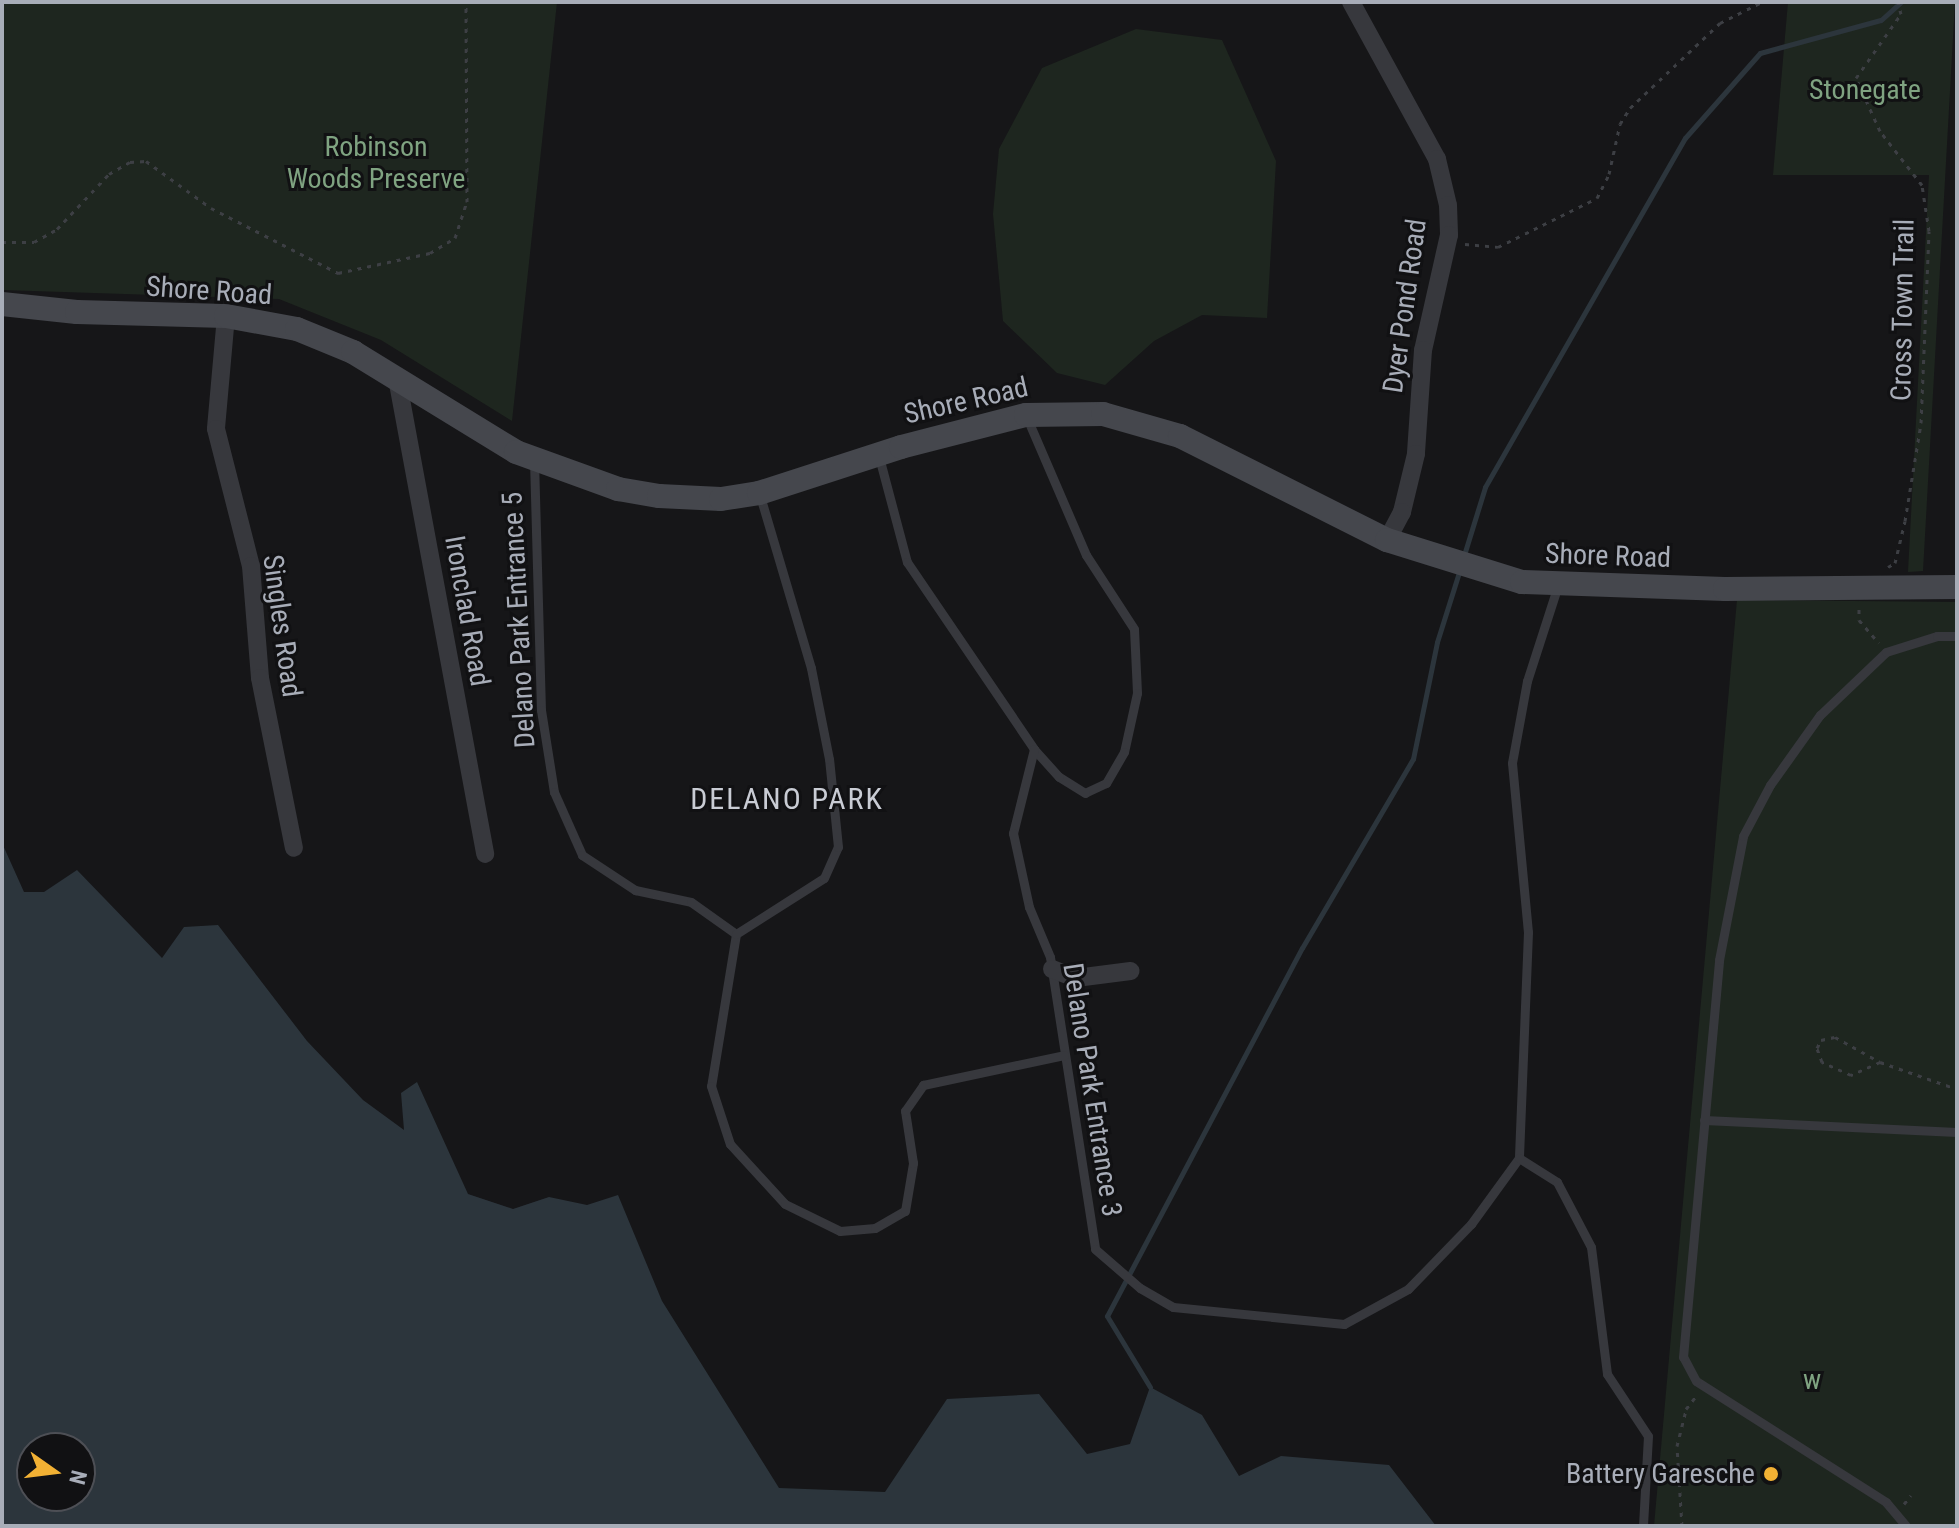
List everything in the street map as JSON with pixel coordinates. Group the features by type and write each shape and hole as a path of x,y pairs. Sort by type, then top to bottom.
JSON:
{"street":[{"name":"Dyer Pond Road","path":"1351,2 1437,159 1449,235 1423,350 1416,454 1402,512 1387,540"},
{"name":"Shore Road","path":"5,307 226,316 297,329 397,378 516,452 618,489 659,496 721,499 759,493 878,454 1026,415 1103,414 1180,436 1387,540 1464,569 1558,585 1957,587"},
{"name":"Singles Road","path":"226,316 216,429 251,566 270,742 294,848"},
{"name":"Ironclad Road","path":"397,378 485,854"},
{"path":"1052,969 1076,978 1131,971"}],"lane":[{"path":"878,454 907,562 1034,749 1059,777 1085,793 1106,783 1124,752 1137,693 1134,629 1086,555 1026,415"},
{"name":"Delano Park Entrance 5","path":"534,457 533,562 541,710 554,792 582,855 635,890 691,902 736,934"},
{"path":"759,493 811,668 829,759 838,847 824,878 736,934 711,1086 730,1144 785,1204 840,1231 875,1228 905,1211 913,1163 905,1111 923,1085 1064,1055"},
{"path":"1558,585 1527,681 1512,763 1528,932 1519,1158 1557,1182 1591,1247 1607,1374 1648,1436 1643,1526"},
{"path":"1906,1526 1886,1502 1704,1385 1683,1357 1719,960 1743,836 1770,785 1820,715 1886,652 1937,636 1957,636"},
{"name":"Delano Park Entrance 3","path":"1034,749 1013,833 1029,907 1052,969 1095,1249 1140,1288 1173,1307 1344,1324 1408,1289 1471,1224 1519,1158"},
{"path":"1704,1120 1957,1132"}],"path":[{"path":"2,242 34,242 57,229 109,174 130,162 146,161 211,208 338,273 430,253 455,238 467,202 466,2"},
{"path":"1449,235 1473,248 1498,247 1597,198 1609,174 1620,124 1630,108 1720,23 1762,2"},
{"name":"Cross Town Trail","path":"1883,569 1895,563 1921,423 1929,231 1922,185 1880,131 1856,78 1901,14 1898,2"},
{"path":"1859,601 1859,620 1886,652"},
{"path":"1880,1062 1851,1075 1822,1062 1817,1048 1821,1040 1835,1037 1880,1062 1957,1089"},
{"path":"1682,1526 1677,1446 1686,1409 1704,1385"}],"green space":[{"name":"Robinson Woods Preserve","path":"2,2 557,2 512,421 381,340 279,299 2,290"},
{"name":"Stonegate","path":"1788,2 1955,2 1923,571 1908,572 1929,175 1773,175"},
{"path":"1136,29 1222,40 1276,161 1267,318 1202,315 1154,341 1105,385 1057,373 1003,321 993,214 999,149 1042,68"},
{"name":"w","path":"1737,600 1957,602 1957,1526 1654,1526"}],"shaded area":[{"path":"2,843 24,892 44,892 77,870 162,958 184,927 218,925 307,1041 363,1100 404,1130 401,1093 417,1082 468,1194 513,1209 549,1197 587,1205 618,1195 662,1301 779,1488 885,1492 947,1399 1039,1394 1087,1454 1130,1444 1150,1387 1202,1415 1239,1476 1281,1456 1389,1465 1436,1526 2,1526"}],"waterway":[{"path":"1464,555 1485,487 1685,138 1760,53 1881,20 1901,2"},
{"path":"1150,1387 1107,1316 1302,948 1413,759 1437,642 1460,569"}],"place":[{"name":"Battery Garesche","path":"1771,1474"}],"district":[{"name":"DELANO PARK","path":"787,799"}]}
